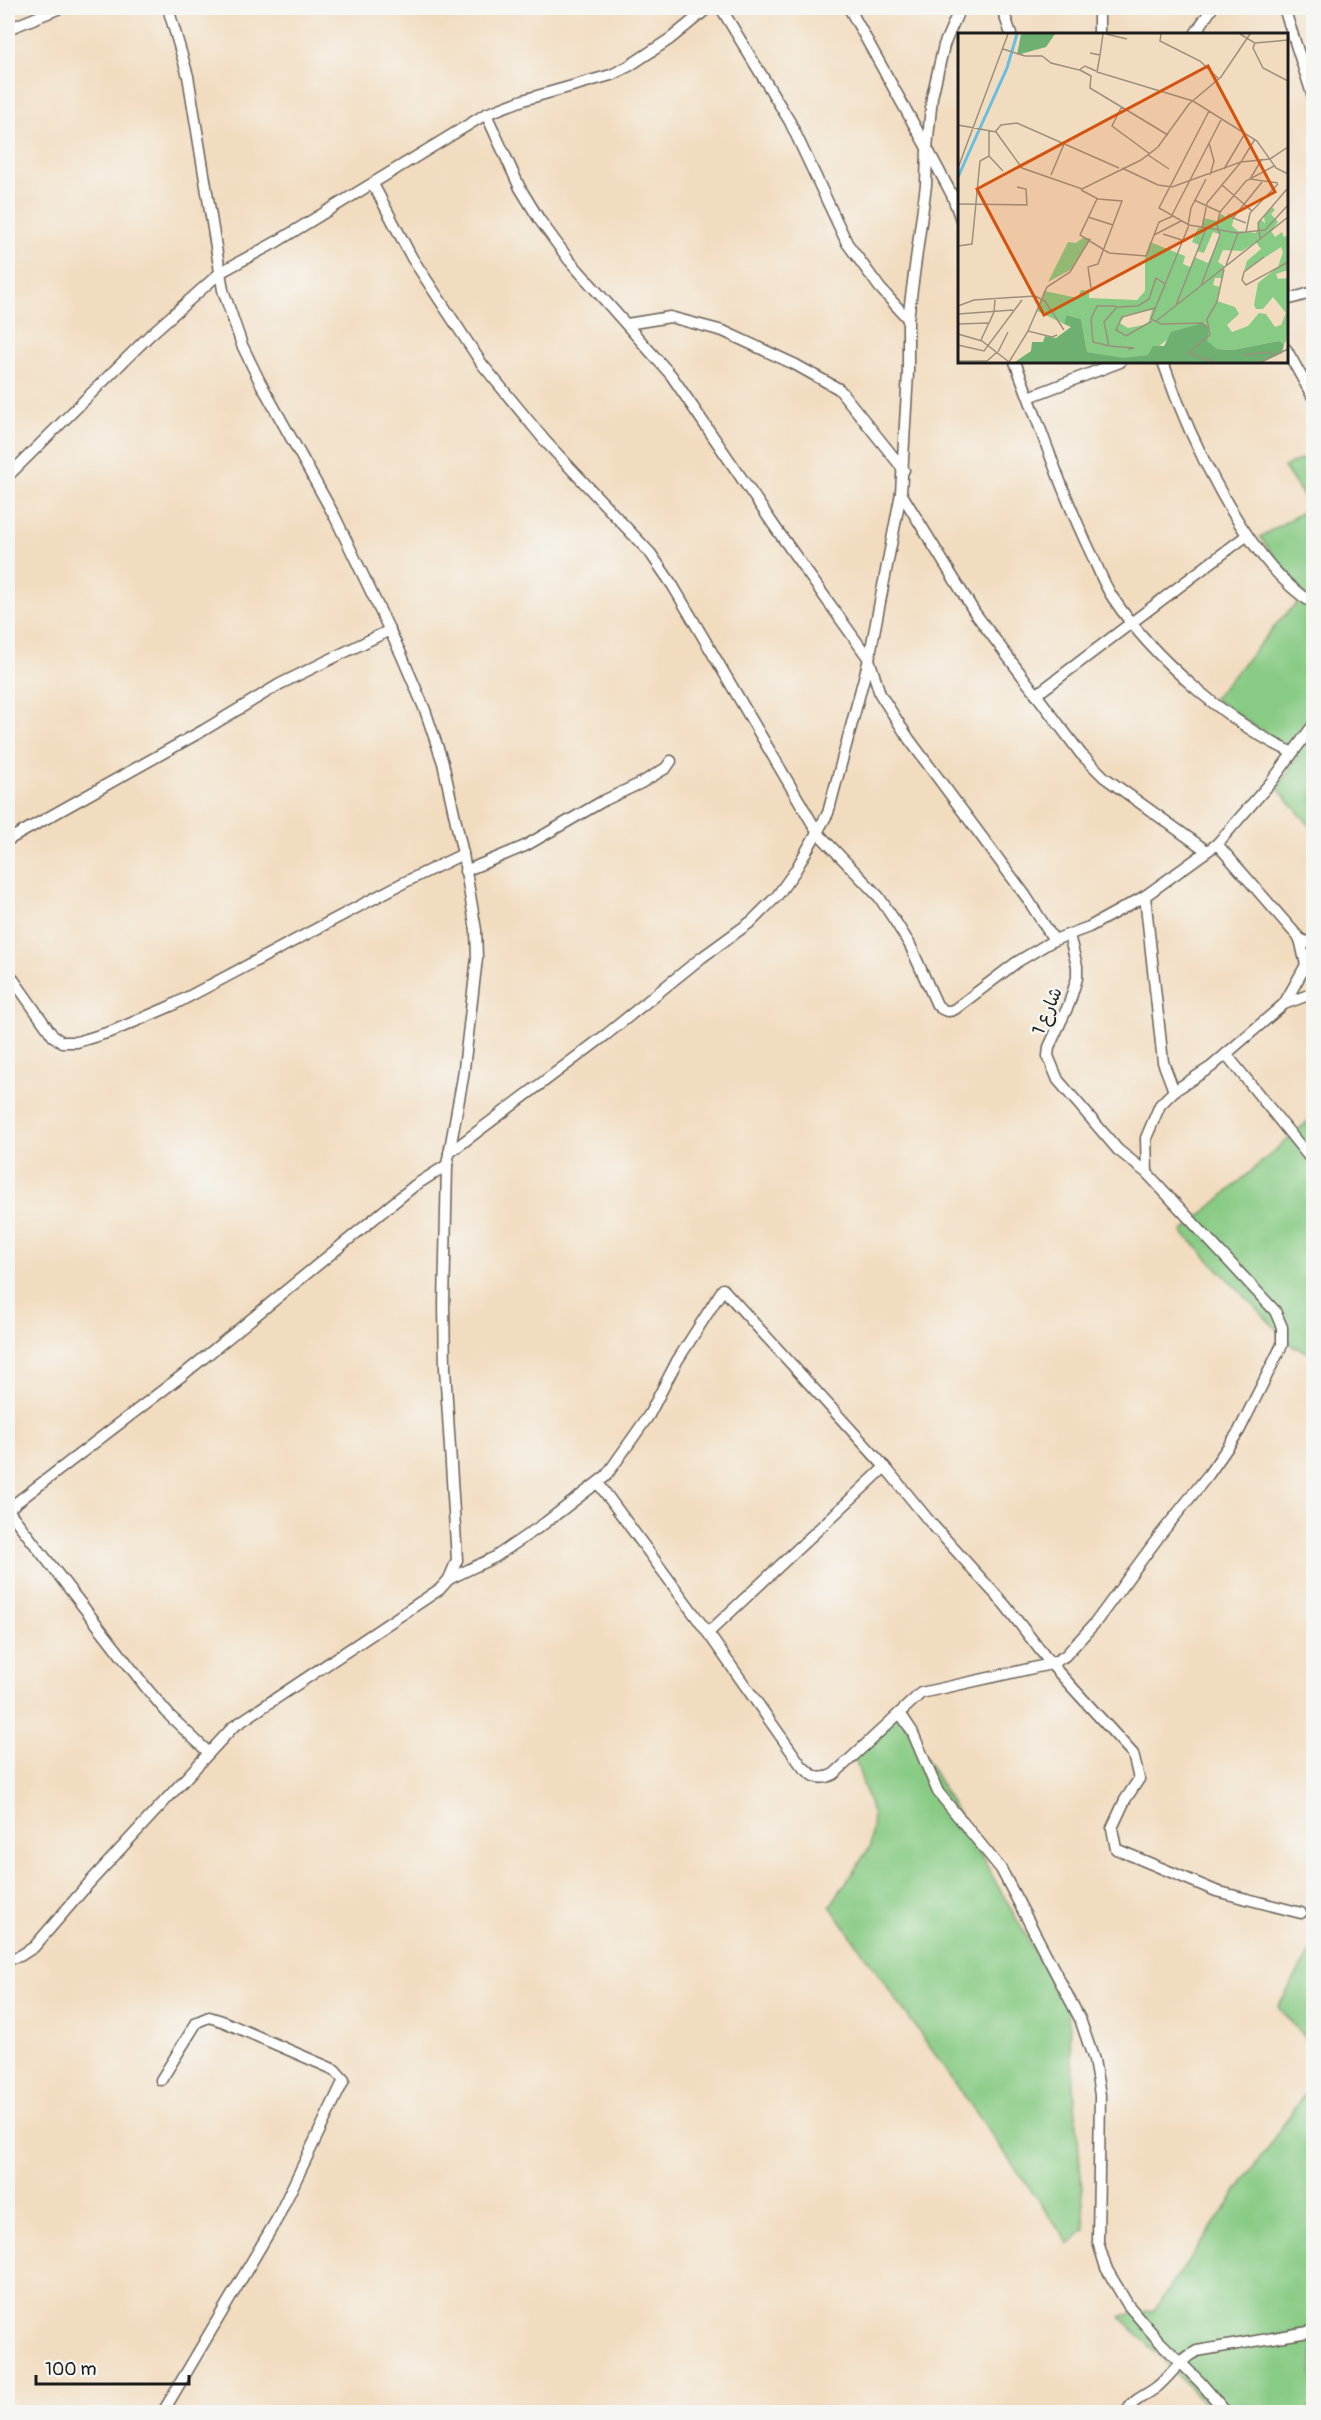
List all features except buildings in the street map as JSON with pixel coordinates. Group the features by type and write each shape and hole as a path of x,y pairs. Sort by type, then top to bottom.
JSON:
{"street":[{"path":"8,28 60,8"},
{"path":"168,8 188,76 221,272 231,316 242,345 287,433 335,517 390,630 425,710 440,755 463,854 476,930 477,958 463,1077 447,1165 445,1358 457,1542 457,1560 449,1580"},
{"path":"8,476 150,335 221,272 278,241 486,114 523,100 611,75 629,66 661,47 708,8"},
{"path":"721,8 790,122 847,243 880,288 908,319"},
{"path":"849,8 927,148 952,195 958,212"},
{"path":"449,1153 590,1048 701,958 752,921 777,896 795,871 828,813 869,659 901,494 904,470 908,319 926,184 932,97 944,45 960,8"},
{"path":"1002,8 1011,33"},
{"path":"1099,8 1099,33"},
{"path":"1196,33 1212,8"},
{"path":"1284,8 1314,100"},
{"path":"486,114 520,189 539,219 568,260 671,375 869,659 880,694 909,740 1025,895 1054,940"},
{"path":"373,184 412,258 482,364 546,442 651,554 673,586 818,833 879,897 910,945 937,1005 946,1011 951,1011 963,1004 1017,962 1054,940 1089,927 1145,896 1217,844 1272,781 1291,752 1314,724"},
{"path":"1288,300 1314,292"},
{"path":"627,324 670,317 723,331 796,365 839,389 904,470"},
{"path":"1288,351 1314,399"},
{"path":"1014,363 1074,517 1112,597 1151,646 1228,714 1269,741 1291,752"},
{"path":"1029,397 1117,363"},
{"path":"1163,363 1196,440 1246,536 1284,581 1314,604"},
{"path":"901,494 975,612 1081,754 1104,777 1207,851"},
{"path":"1036,695 1246,536"},
{"path":"8,840 204,730 280,684 390,630"},
{"path":"465,871 525,846 603,801 641,783 666,768 671,761"},
{"path":"1217,844 1300,939 1314,945"},
{"path":"8,972 53,1036 62,1042 77,1042 113,1031 171,1006 403,883 463,854"},
{"path":"1145,896 1163,1062 1174,1091"},
{"name":"شارع 1","path":"1069,935 1077,966 1077,978 1069,1004 1049,1047 1050,1064 1058,1080 1073,1100 1104,1135 1118,1150 1147,1173"},
{"path":"1300,939 1306,965 1314,978"},
{"path":"598,1483 801,1765 818,1778 825,1779 834,1774 921,1693 1051,1664 1065,1656 1095,1623 1160,1535 1209,1474 1239,1431 1282,1345 1282,1327 1275,1311 1147,1173 1145,1154 1148,1130 1160,1106 1174,1091 1226,1054 1284,1004 1306,965 1314,956"},
{"path":"1284,1004 1314,993"},
{"path":"1226,1054 1314,1163"},
{"path":"208,1752 170,1716 148,1690 8,1510 184,1374 414,1186 447,1165"},
{"path":"8,1959 21,1956 34,1947 208,1752 234,1727 440,1589 449,1580 495,1557 598,1483 618,1462 649,1414 676,1361 723,1289 885,1467 930,1522 1005,1605 1051,1664 1133,1754 1139,1779 1125,1800 1112,1827 1116,1849 1216,1891 1301,1913"},
{"path":"708,1633 885,1467"},
{"path":"900,1713 912,1731 938,1792 1001,1869 1080,2019 1094,2060 1100,2095 1098,2242 1106,2268 1128,2304 1158,2340 1226,2412"},
{"path":"161,2080 197,2022 209,2017 222,2020 335,2070 344,2080 277,2219 162,2412"},
{"path":"1127,2412 1135,2401 1160,2384 1188,2355 1205,2349 1314,2331"}],"green space":[{"path":"1313,454 1313,829 1278,789 1297,756 1214,698 1282,618 1304,597 1260,537 1311,507 1284,467"},
{"path":"1313,1117 1313,1354 1294,1347 1182,1232"},
{"path":"897,1706 1068,2011 1085,2229 1069,2244 830,1906 870,1847 873,1816 854,1755"},
{"path":"1314,1947 1313,2047 1278,2007"},
{"path":"1313,2082 1313,2406 1305,2412 1213,2412 1120,2316 1154,2310"}]}
